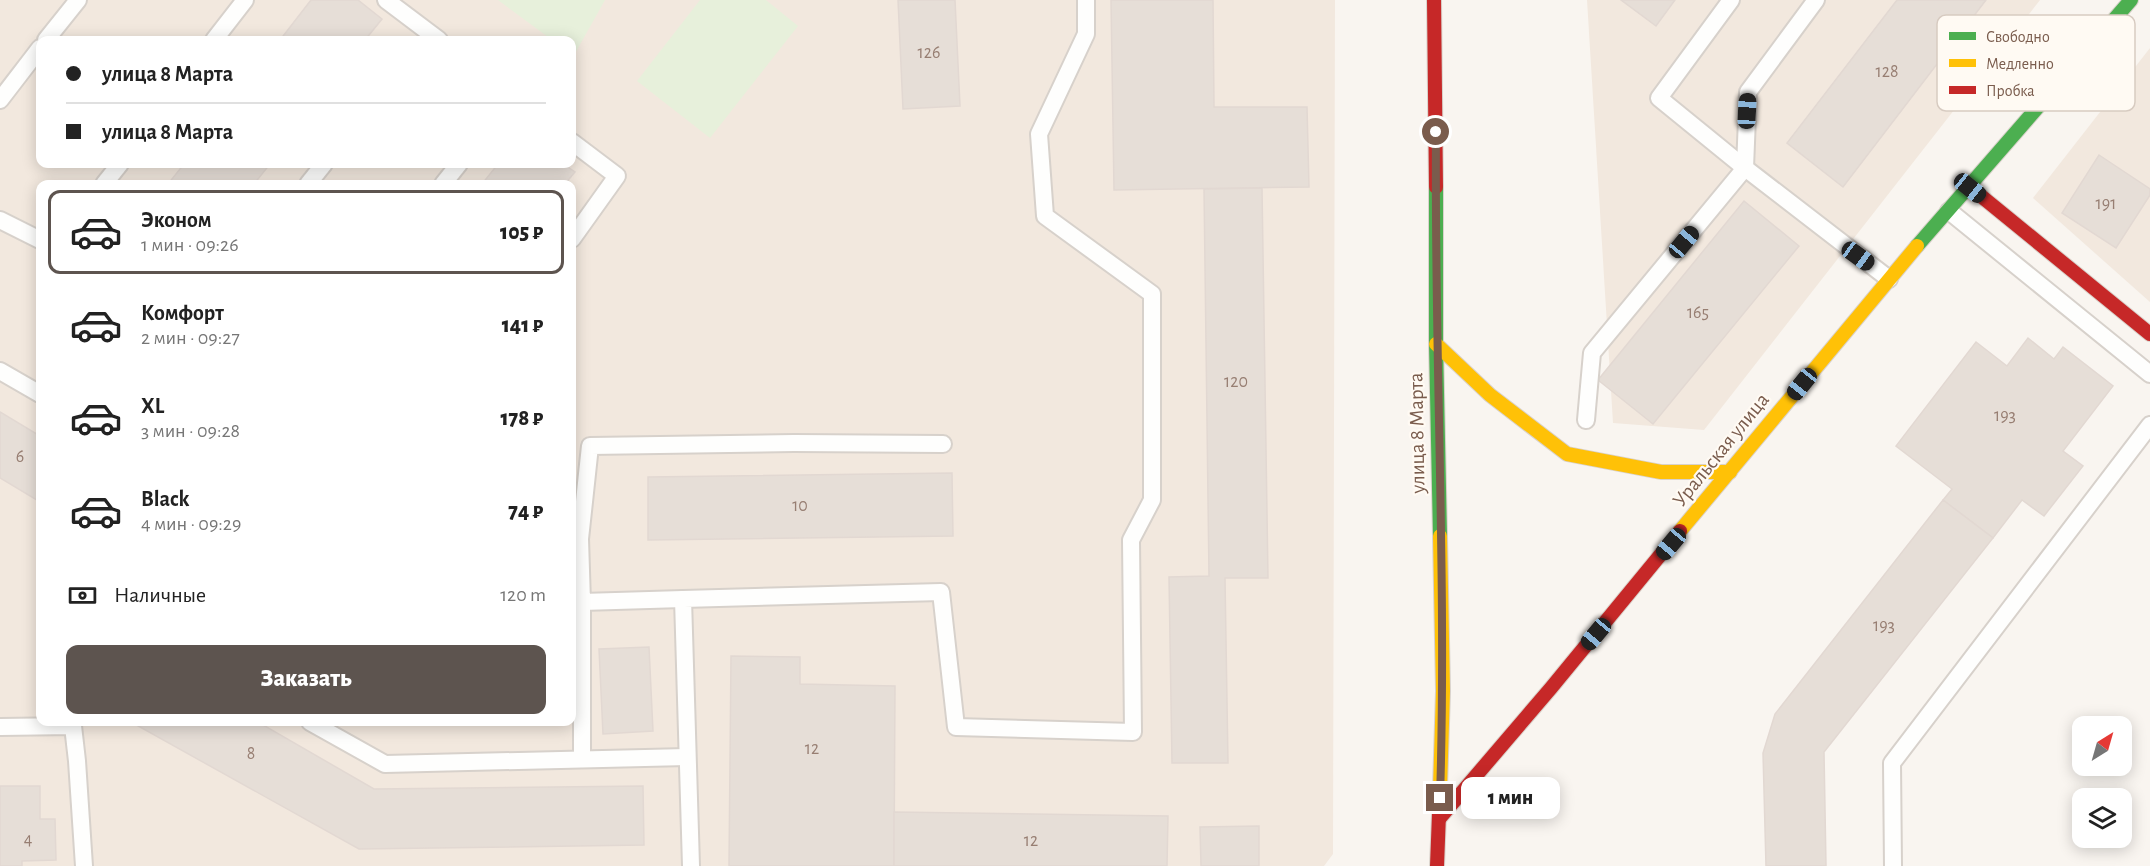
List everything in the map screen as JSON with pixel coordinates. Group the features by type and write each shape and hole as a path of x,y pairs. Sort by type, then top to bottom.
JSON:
{"street":[{"name":"улица 8 Марта","path":"1434,0 1436,344 1443,691 1437,866"},
{"name":"Уральская улица","path":"2118,15 2131,0"},
{"name":"Уральская улица","path":"1439,819 1544,697 1889,279 2036,111"},
{"path":"1970,188 2150,334"},
{"path":"1436,344 1490,395 1567,454 1661,472 1730,472"}],"lane":[{"path":"49,36 78,0"},
{"path":"217,36 244,0"},
{"path":"386,0 421,35"},
{"path":"582,602 941,592 956,727 1133,732 1131,540 1152,500 1152,294 1045,216 1039,134 1086,34 1086,0"},
{"path":"1731,0 1659,98 1745,168 1889,279"},
{"path":"1586,420 1592,353 1745,168 1748,92 1816,0"},
{"path":"0,100 36,53"},
{"path":"576,145 617,177 576,233"},
{"path":"107,180 117,168"},
{"path":"311,180 321,168"},
{"path":"446,180 456,168"},
{"path":"1950,211 2150,374"},
{"path":"0,220 36,238"},
{"path":"0,370 36,392"},
{"path":"1893,866 1892,763 2150,425"},
{"path":"582,759 580,539 590,446 794,443 943,444"},
{"path":"683,599 691,866"},
{"path":"0,728 36,726"},
{"path":"73,726 84,866"},
{"path":"317,726 385,764 687,757"}],"shaded area":[{"path":"0,0 1335,0 1333,854 1324,866 0,866"},
{"path":"1587,0 2040,0 2028,15 1937,15 1937,111 1953,111 1704,430 1613,423"},
{"path":"2150,48 2150,302 2033,198 2101,111 2135,111 2135,67"}],"green space":[{"path":"498,0 605,0 576,52 576,36 547,36"},
{"path":"700,0 766,0 798,26 710,138 637,81"}],"building":[{"path":"311,0 358,0 382,19 368,36 283,36"},
{"path":"898,0 955,0 960,106 903,109"},
{"path":"1111,0 1213,0 1214,107 1307,107 1309,187 1114,190"},
{"path":"1621,0 1675,0 1656,26"},
{"path":"1897,0 1986,0 1975,15 1937,15 1937,64 1843,187 1787,143"},
{"path":"2099,155 2150,189 2150,195 2116,248 2062,213"},
{"path":"181,168 267,168 257,180 171,180"},
{"path":"495,168 569,168 575,172 568,180 485,180"},
{"path":"1262,188 1268,578 1225,578 1228,763 1172,763 1169,577 1209,576 1204,189"},
{"path":"1744,201 1799,246 1653,424 1598,380"},
{"path":"2028,338 2054,359 2063,347 2113,386 2063,451 2083,466 2044,516 2022,500 1993,538 1943,500 1952,489 1896,446 1976,342 2007,366"},
{"path":"0,412 36,434 36,500 0,478"},
{"path":"952,473 953,536 648,540 648,477"},
{"path":"1943,500 1993,538 1824,752 1826,866 1766,866 1763,753 1775,714"},
{"path":"649,647 653,731 603,734 599,649"},
{"path":"731,656 800,657 800,684 895,686 894,866 729,866"},
{"path":"138,726 265,726 374,789 643,786 644,845 359,849"},
{"path":"0,786 40,786 40,819 55,819 56,860 22,861 22,866 0,866"},
{"path":"894,812 1168,816 1167,866 894,866"},
{"path":"1259,826 1259,866 1201,866 1200,827"}],"traffic: fast":[{"path":"2118,15 2131,0"},
{"path":"1917,246 2034,111"},
{"path":"1436,187 1440,536"}],"traffic: slow":[{"path":"1680,531 1917,246"},
{"path":"1436,344 1490,395 1567,454 1661,472 1730,472"},
{"path":"1440,536 1443,691 1440,788"}],"traffic: jam":[{"path":"1434,0 1436,187"},
{"path":"1970,187 2150,334"},
{"path":"1439,819 1551,688 1680,531"},
{"path":"1437,866 1440,788"}],"route":[{"path":"1436,132 1436,344 1443,691 1440,798"}]}
